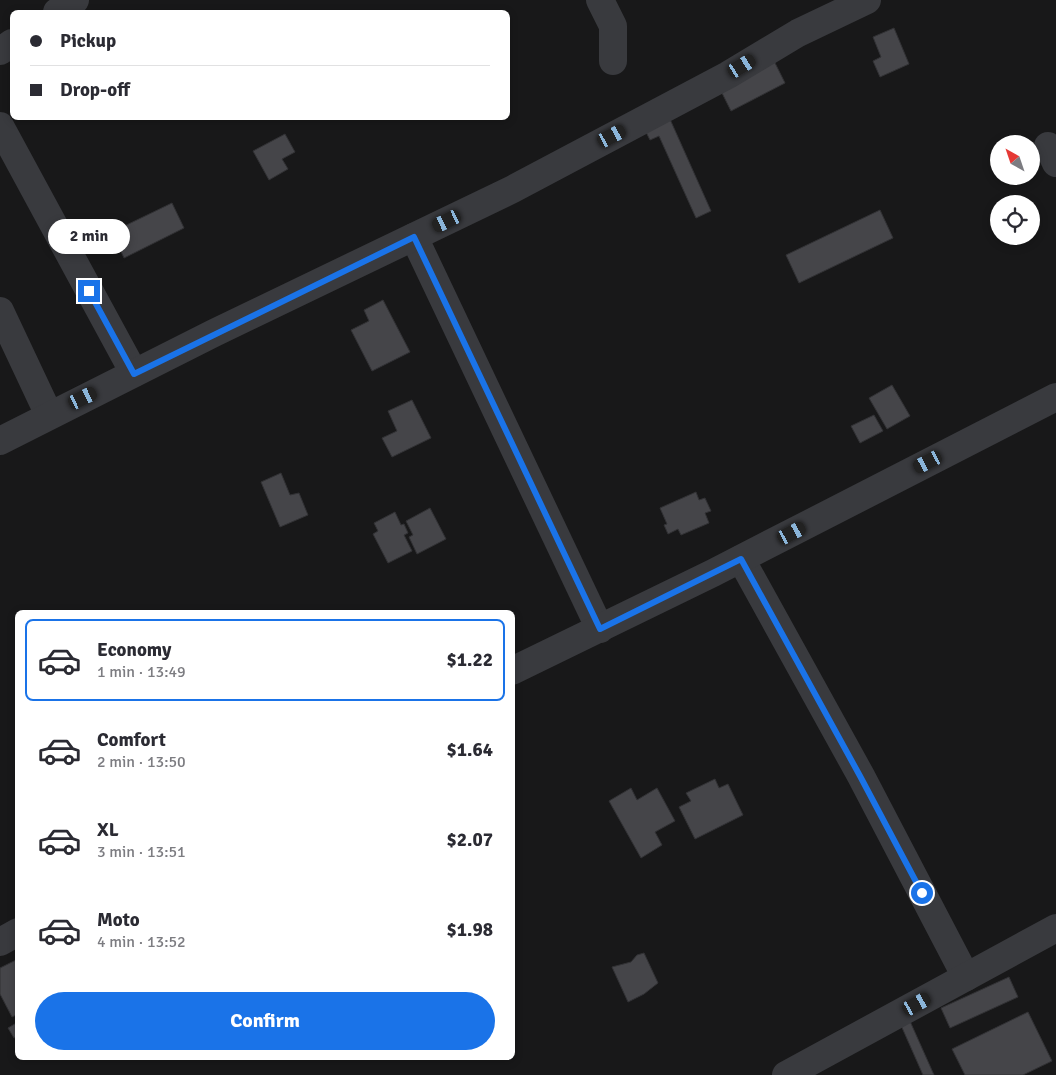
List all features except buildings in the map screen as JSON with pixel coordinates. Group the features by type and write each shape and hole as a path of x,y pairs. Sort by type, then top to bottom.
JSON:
{"street":[{"path":"60,10 75,0"},
{"path":"600,0 613,26 613,61"},
{"path":"0,441 49,415 522,184 728,74 798,34 867,0"},
{"path":"0,126 134,374"},
{"path":"414,237 600,629"},
{"path":"0,311 49,415"},
{"path":"515,670 741,559 1056,397"},
{"path":"741,559 860,776 966,977"},
{"path":"786,1075 1056,928"},
{"path":"0,942 15,934"}],"route":[{"path":"89,291 134,374 214,333 414,237 600,629 741,559 922,893"}]}
